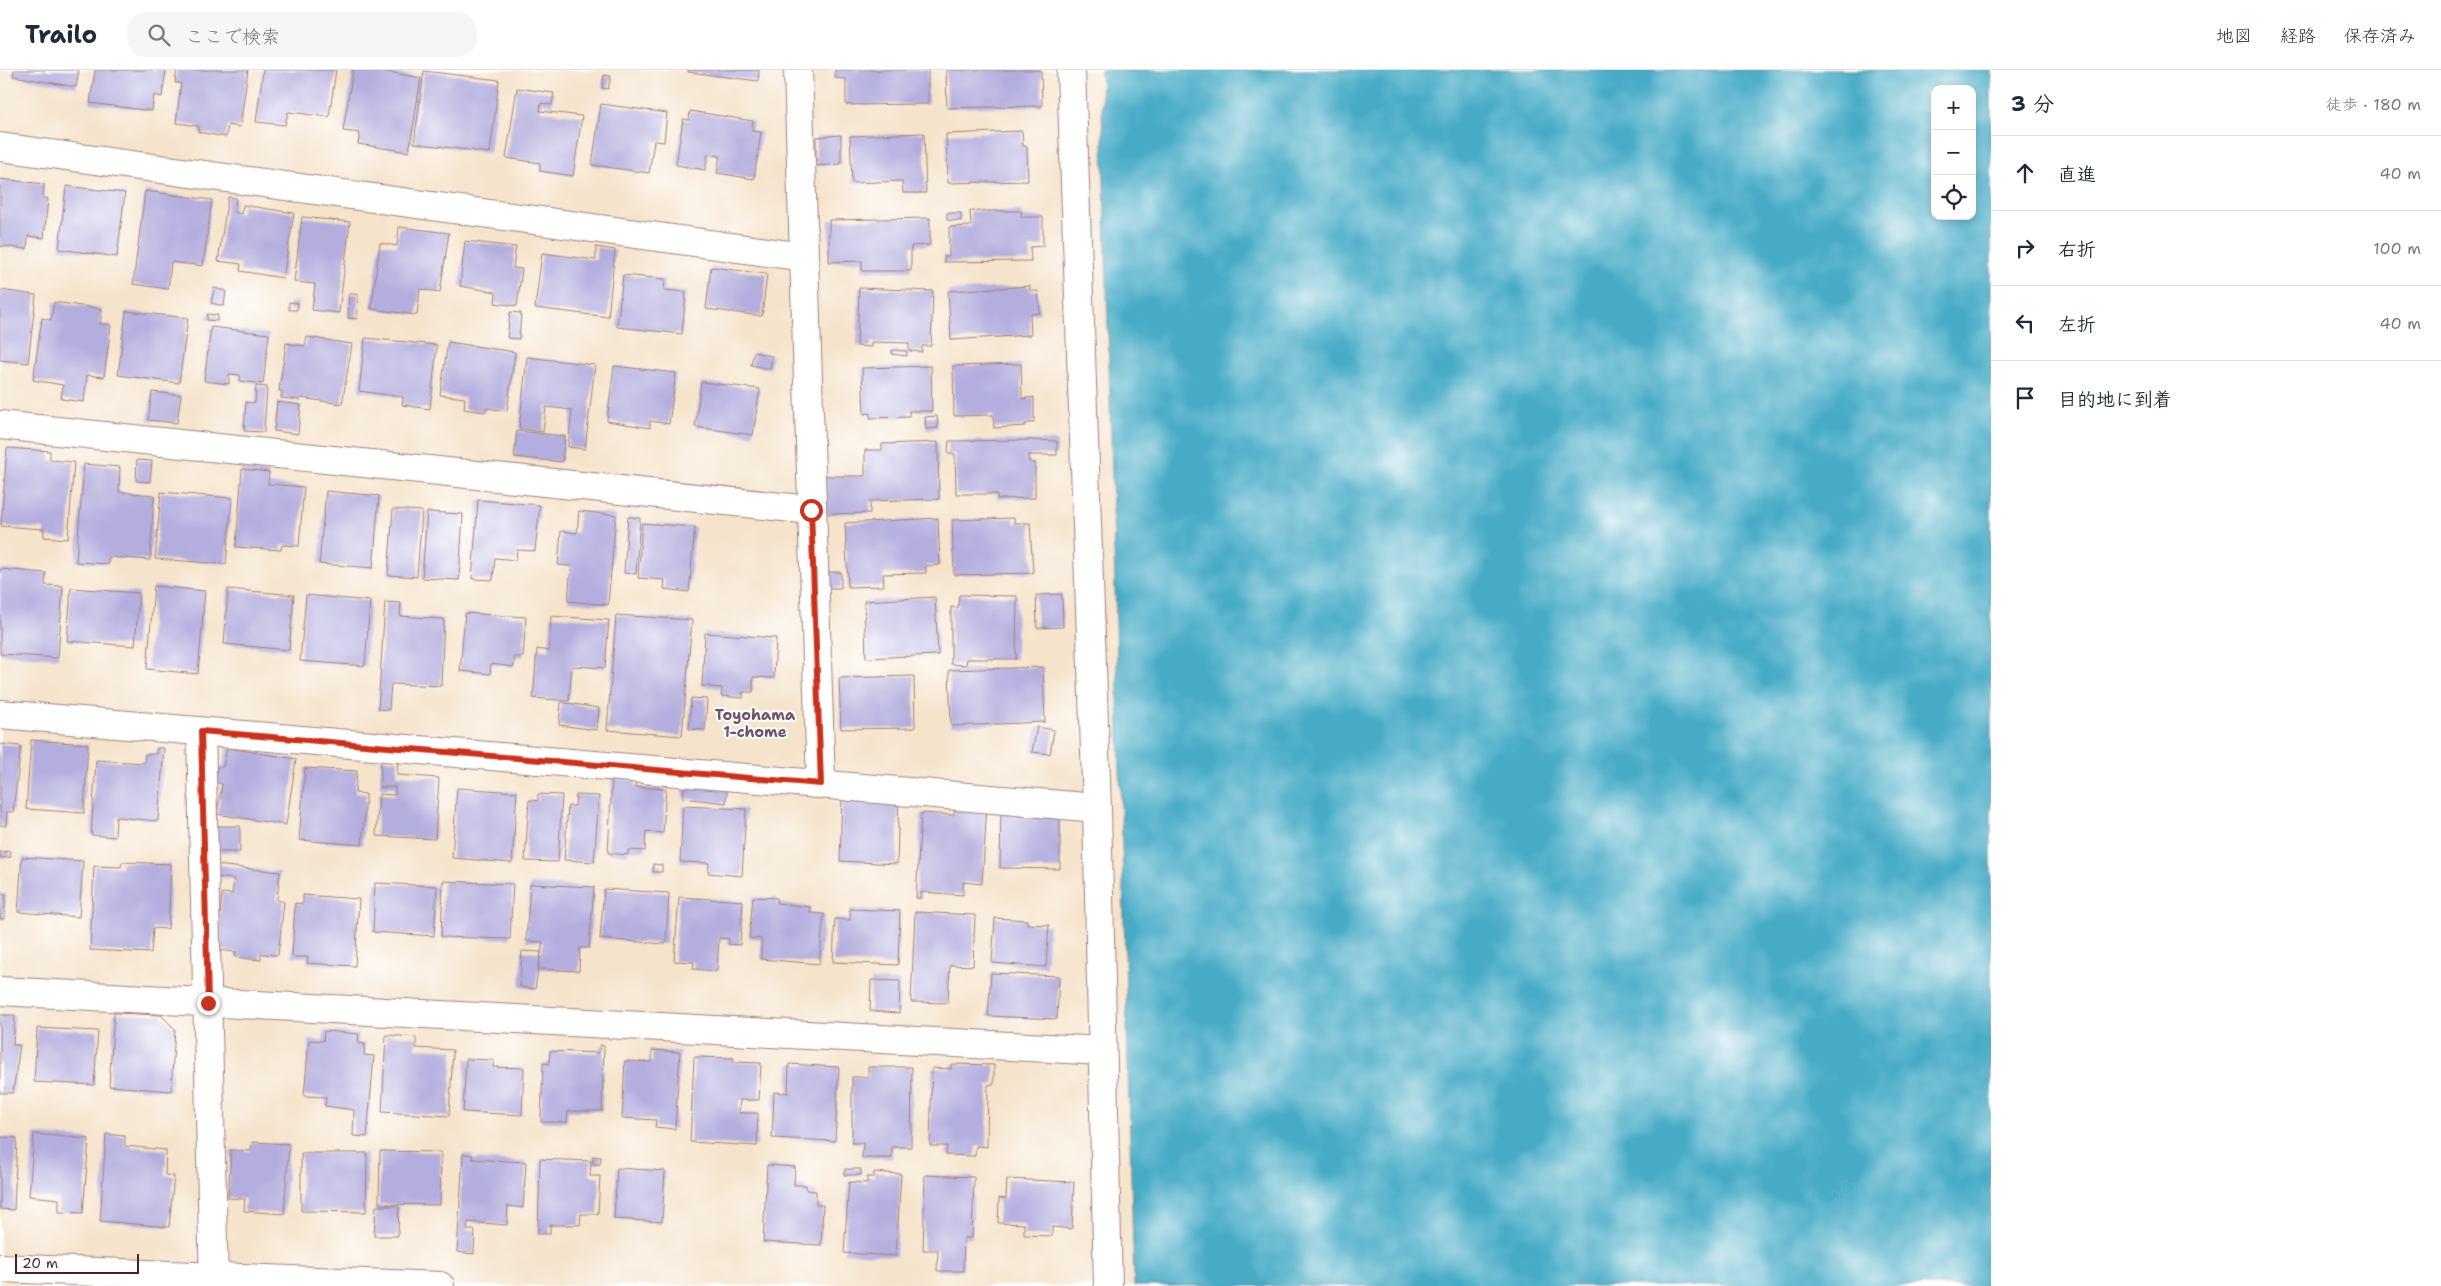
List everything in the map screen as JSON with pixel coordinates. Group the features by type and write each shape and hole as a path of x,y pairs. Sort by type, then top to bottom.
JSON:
{"street":[{"path":"798,70 821,784"},
{"path":"1071,70 1097,808 1108,1286"},
{"path":"0,147 804,257"},
{"path":"0,424 811,510"},
{"path":"0,714 1097,808"},
{"path":"201,731 214,1282"},
{"path":"0,990 1102,1051"},
{"path":"0,1268 214,1282 440,1286"}],"water":[{"path":"1101,70 1991,70 1991,1286 1134,1286"}],"building":[{"path":"14,70 79,70 76,87 13,76"},
{"path":"95,70 166,70 162,97 154,95 152,111 90,103"},
{"path":"177,70 248,70 240,127 228,125 226,137 198,132 199,126 176,123 181,83 175,83"},
{"path":"263,70 336,70 329,117 288,112 285,125 256,122"},
{"path":"353,70 377,70 421,78 409,152 358,144 360,133 343,131"},
{"path":"688,70 759,70 758,81 688,72"},
{"path":"835,70 928,70 928,104 846,105 846,79 835,78"},
{"path":"946,70 1041,70 1042,106 947,108"},
{"path":"424,71 499,80 490,153 414,143"},
{"path":"604,75 611,76 608,89 602,88"},
{"path":"517,88 554,93 552,105 541,103 540,111 582,116 573,176 540,171 540,163 506,158"},
{"path":"601,104 667,113 664,142 654,141 649,173 592,165"},
{"path":"690,111 753,121 752,131 761,132 754,179 717,173 720,156 708,154 705,170 676,165 683,119 689,120"},
{"path":"1022,131 1023,146 1027,146 1028,181 948,183 946,134"},
{"path":"924,133 926,193 903,193 902,181 852,183 850,136"},
{"path":"841,135 841,164 816,166 816,137"},
{"path":"0,179 44,184 43,197 48,199 44,238 28,236 27,249 0,246"},
{"path":"66,186 125,193 117,257 59,249"},
{"path":"145,191 212,200 203,266 171,262 168,289 133,284"},
{"path":"228,197 236,198 234,212 241,214 243,205 294,213 283,278 240,271 241,264 218,261"},
{"path":"970,211 1022,211 1021,217 1043,217 1043,246 1030,247 1031,261 944,262 944,256 949,256 949,227 971,226"},
{"path":"947,213 961,213 961,221 947,220"},
{"path":"302,217 350,222 339,313 312,310 315,284 294,282"},
{"path":"930,218 930,245 911,246 911,271 862,271 862,261 829,262 829,220"},
{"path":"399,227 449,233 440,292 420,289 417,315 371,309 380,243 397,246"},
{"path":"465,241 516,247 513,268 522,269 517,306 495,303 496,292 460,286"},
{"path":"596,247 615,250 608,317 535,308 542,253 596,260"},
{"path":"711,267 767,274 762,316 706,309"},
{"path":"623,275 665,279 664,290 686,292 682,334 617,327"},
{"path":"1030,286 1030,291 1038,291 1040,313 1030,314 1031,335 951,340 948,291"},
{"path":"214,288 226,291 224,306 211,303"},
{"path":"859,288 933,291 931,346 922,346 922,352 909,351 909,343 871,342 871,347 857,346"},
{"path":"0,290 36,295 28,363 0,360"},
{"path":"349,294 358,294 357,319 348,318"},
{"path":"54,302 102,309 100,324 111,325 104,377 87,375 84,402 61,399 63,385 33,380 42,318 51,320"},
{"path":"289,302 298,303 297,310 289,310"},
{"path":"126,311 188,318 179,383 118,375"},
{"path":"510,312 521,313 519,339 507,338"},
{"path":"207,314 218,315 217,321 207,320"},
{"path":"211,327 269,334 263,384 240,381 240,375 229,374 229,384 204,381"},
{"path":"307,337 352,344 342,404 301,398 300,400 281,398 282,391 279,391 286,343 305,346"},
{"path":"365,338 437,345 430,409 402,405 403,397 359,391"},
{"path":"448,342 515,352 507,411 486,408 485,412 464,409 465,398 440,395"},
{"path":"892,350 907,351 907,356 892,354"},
{"path":"754,352 772,356 770,369 751,365"},
{"path":"527,357 595,365 585,449 568,447 572,410 546,407 543,432 519,429"},
{"path":"1021,364 1022,399 1034,397 1034,422 1025,424 1025,426 994,428 993,415 954,416 953,366"},
{"path":"614,366 676,373 669,424 650,421 650,428 607,421"},
{"path":"931,366 932,411 909,411 909,417 870,418 870,413 864,414 862,368"},
{"path":"701,382 760,389 753,435 695,427"},
{"path":"256,386 267,387 264,432 244,431 246,402 255,403"},
{"path":"152,392 181,395 177,423 148,420"},
{"path":"277,402 301,405 298,434 274,431"},
{"path":"937,416 938,428 926,429 925,417"},
{"path":"517,431 565,436 562,462 514,457"},
{"path":"949,441 1057,441 1057,455 1029,455 1029,462 1035,463 1035,498 997,499 997,494 956,494 955,454 948,454"},
{"path":"938,442 939,499 870,501 870,513 823,514 822,476 865,476 865,450 882,450 882,444"},
{"path":"7,448 50,451 50,460 74,462 68,539 44,537 44,529 1,526"},
{"path":"137,460 152,461 150,482 136,481"},
{"path":"84,464 120,467 119,492 154,495 150,560 109,557 108,564 76,562"},
{"path":"242,469 269,472 268,484 304,487 299,546 282,545 281,550 236,547"},
{"path":"326,491 379,496 373,568 319,564"},
{"path":"161,492 232,498 226,564 155,559"},
{"path":"478,500 540,505 535,551 517,550 516,560 495,558 493,580 472,579"},
{"path":"393,509 422,511 417,577 388,575"},
{"path":"579,511 616,515 608,605 568,601 571,566 558,565 561,531 577,533"},
{"path":"427,512 463,514 459,580 422,578"},
{"path":"628,517 640,518 636,574 624,573"},
{"path":"938,518 940,565 926,566 926,573 883,574 884,586 848,587 845,523"},
{"path":"1014,518 1014,523 1030,523 1033,573 954,575 952,520"},
{"path":"642,523 695,527 689,592 664,589 665,580 638,578"},
{"path":"0,569 46,573 45,585 63,586 58,658 0,654"},
{"path":"823,572 841,572 841,588 823,588"},
{"path":"154,586 205,591 198,674 147,669"},
{"path":"71,588 139,593 135,646 67,641"},
{"path":"228,589 294,595 289,650 224,644"},
{"path":"1062,594 1063,627 1037,628 1036,595"},
{"path":"306,595 370,601 365,666 300,661"},
{"path":"959,595 1017,596 1016,659 967,659 966,665 951,664 951,607 958,608"},
{"path":"935,597 938,655 866,658 864,601"},
{"path":"385,602 401,603 400,616 444,619 441,686 391,684 389,710 378,709"},
{"path":"465,613 526,617 523,657 514,657 514,667 491,664 490,674 460,671"},
{"path":"616,615 692,620 682,736 607,730"},
{"path":"551,616 609,620 605,668 572,666 569,701 533,698 537,649 549,651"},
{"path":"705,633 776,638 774,678 753,677 753,692 743,692 743,698 721,696 722,688 702,686"},
{"path":"1043,667 1045,722 951,726 949,670"},
{"path":"914,676 915,728 841,729 839,678"},
{"path":"691,698 707,699 705,730 689,729"},
{"path":"561,702 599,708 597,730 559,725"},
{"path":"1037,727 1054,730 1050,754 1032,752"},
{"path":"31,740 88,744 84,813 26,809"},
{"path":"0,744 21,746 13,812 7,812 6,826 0,825"},
{"path":"157,748 164,748 158,821 116,817 115,837 91,835 96,760 144,763 145,754 156,754"},
{"path":"227,748 296,759 286,825 217,814 222,784 215,782 217,767 223,767"},
{"path":"381,759 398,760 397,775 439,778 435,839 376,836 379,794 395,795 395,787 380,787"},
{"path":"305,768 357,771 355,793 366,794 362,845 299,840"},
{"path":"685,777 728,781 726,803 683,798"},
{"path":"612,778 636,780 635,787 666,789 663,833 646,831 645,851 628,850 628,855 608,853"},
{"path":"457,788 517,792 512,863 452,858"},
{"path":"842,791 899,793 897,864 840,861"},
{"path":"538,794 562,795 558,862 525,861 529,800 538,801"},
{"path":"576,795 599,796 594,862 564,860 568,806 575,806"},
{"path":"954,804 987,806 982,884 963,882 963,895 921,892 921,898 916,898 921,813 954,815"},
{"path":"1001,804 1060,816 1060,869 1000,868"},
{"path":"683,806 746,809 742,876 708,873 709,863 680,862"},
{"path":"214,826 240,826 240,852 214,852"},
{"path":"10,851 11,857 0,858 0,852"},
{"path":"22,857 83,861 79,917 18,912"},
{"path":"122,862 171,864 168,929 153,928 151,953 90,950 94,866 121,867"},
{"path":"653,864 662,865 662,872 653,872"},
{"path":"216,865 280,872 277,900 284,902 278,955 261,954 261,960 235,957 236,952 217,950 222,893 232,894 234,879 214,877"},
{"path":"443,881 513,884 510,939 441,937"},
{"path":"375,883 437,886 434,936 373,932"},
{"path":"530,884 594,887 589,948 580,948 579,971 538,969 543,942 526,941"},
{"path":"604,889 669,893 666,944 600,939"},
{"path":"0,894 6,894 4,919 0,919"},
{"path":"303,895 359,899 355,966 307,963 308,957 292,957 295,903 303,904"},
{"path":"679,897 743,901 740,945 728,944 729,939 719,938 717,971 693,969 694,962 674,961"},
{"path":"753,897 777,898 777,903 810,907 810,913 824,914 819,964 761,959 761,939 749,938"},
{"path":"850,909 900,911 898,965 833,962 835,919 850,920"},
{"path":"915,912 975,915 973,966 950,965 948,1003 911,1002"},
{"path":"995,918 1027,920 1027,924 1049,925 1046,967 992,963"},
{"path":"522,951 541,952 535,989 520,987"},
{"path":"991,973 1059,976 1057,1019 988,1016"},
{"path":"871,980 900,981 899,1013 870,1011"},
{"path":"114,1013 161,1015 175,1029 171,1091 109,1086"},
{"path":"0,1015 15,1015 13,1045 20,1045 13,1093 0,1093"},
{"path":"37,1028 98,1031 94,1085 34,1082"},
{"path":"324,1031 359,1034 358,1043 365,1044 364,1055 374,1056 367,1137 353,1136 354,1110 325,1106 326,1097 304,1096 309,1040 323,1041"},
{"path":"386,1035 416,1037 416,1048 453,1050 449,1116 382,1112"},
{"path":"600,1045 604,1046 602,1111 568,1111 567,1122 541,1122 543,1063 549,1064 550,1051 599,1053"},
{"path":"652,1050 680,1052 675,1129 655,1127 656,1120 622,1118 625,1061 652,1062"},
{"path":"694,1057 734,1058 733,1062 761,1063 759,1100 740,1100 739,1113 758,1113 757,1146 690,1142"},
{"path":"466,1059 494,1060 493,1067 524,1068 522,1115 463,1112"},
{"path":"789,1064 839,1067 835,1141 772,1138 774,1092 788,1093"},
{"path":"951,1064 994,1065 994,1084 988,1085 987,1147 976,1146 975,1156 946,1155 947,1146 930,1146 932,1068 951,1069"},
{"path":"868,1067 912,1067 911,1147 892,1147 892,1158 862,1158 863,1143 852,1143 852,1077 868,1077"},
{"path":"34,1134 89,1139 83,1213 59,1212 59,1199 29,1196"},
{"path":"106,1134 125,1136 125,1146 166,1150 165,1175 174,1176 169,1227 100,1221"},
{"path":"0,1137 17,1138 14,1210 0,1209"},
{"path":"252,1142 289,1144 284,1214 244,1211 245,1199 228,1198 231,1150 251,1151"},
{"path":"380,1151 441,1152 440,1205 379,1204"},
{"path":"301,1153 367,1153 366,1212 301,1211"},
{"path":"463,1154 473,1155 472,1159 526,1162 523,1208 508,1206 507,1225 468,1222 467,1230 475,1230 474,1254 457,1252"},
{"path":"593,1156 601,1157 600,1164 593,1164"},
{"path":"540,1159 591,1161 590,1176 600,1176 598,1214 581,1214 580,1225 550,1225 550,1234 538,1234"},
{"path":"767,1165 795,1167 794,1185 806,1185 806,1190 816,1191 816,1205 823,1205 821,1245 763,1242"},
{"path":"617,1168 665,1171 662,1222 614,1219"},
{"path":"845,1169 861,1169 861,1175 844,1175"},
{"path":"874,1172 901,1174 896,1256 844,1253 849,1182 867,1183 867,1177 874,1177"},
{"path":"925,1175 974,1177 972,1238 964,1238 963,1271 937,1271 938,1250 923,1250"},
{"path":"1007,1179 1074,1182 1072,1229 1052,1227 1052,1236 1024,1235 1024,1224 998,1223 999,1198 1006,1199"},
{"path":"376,1206 399,1206 398,1236 374,1236"}],"district":[{"name":"Toyohama 1-chome","path":"755,724"}],"route":[{"path":"208,1003 201,731 821,784 811,510"}]}
